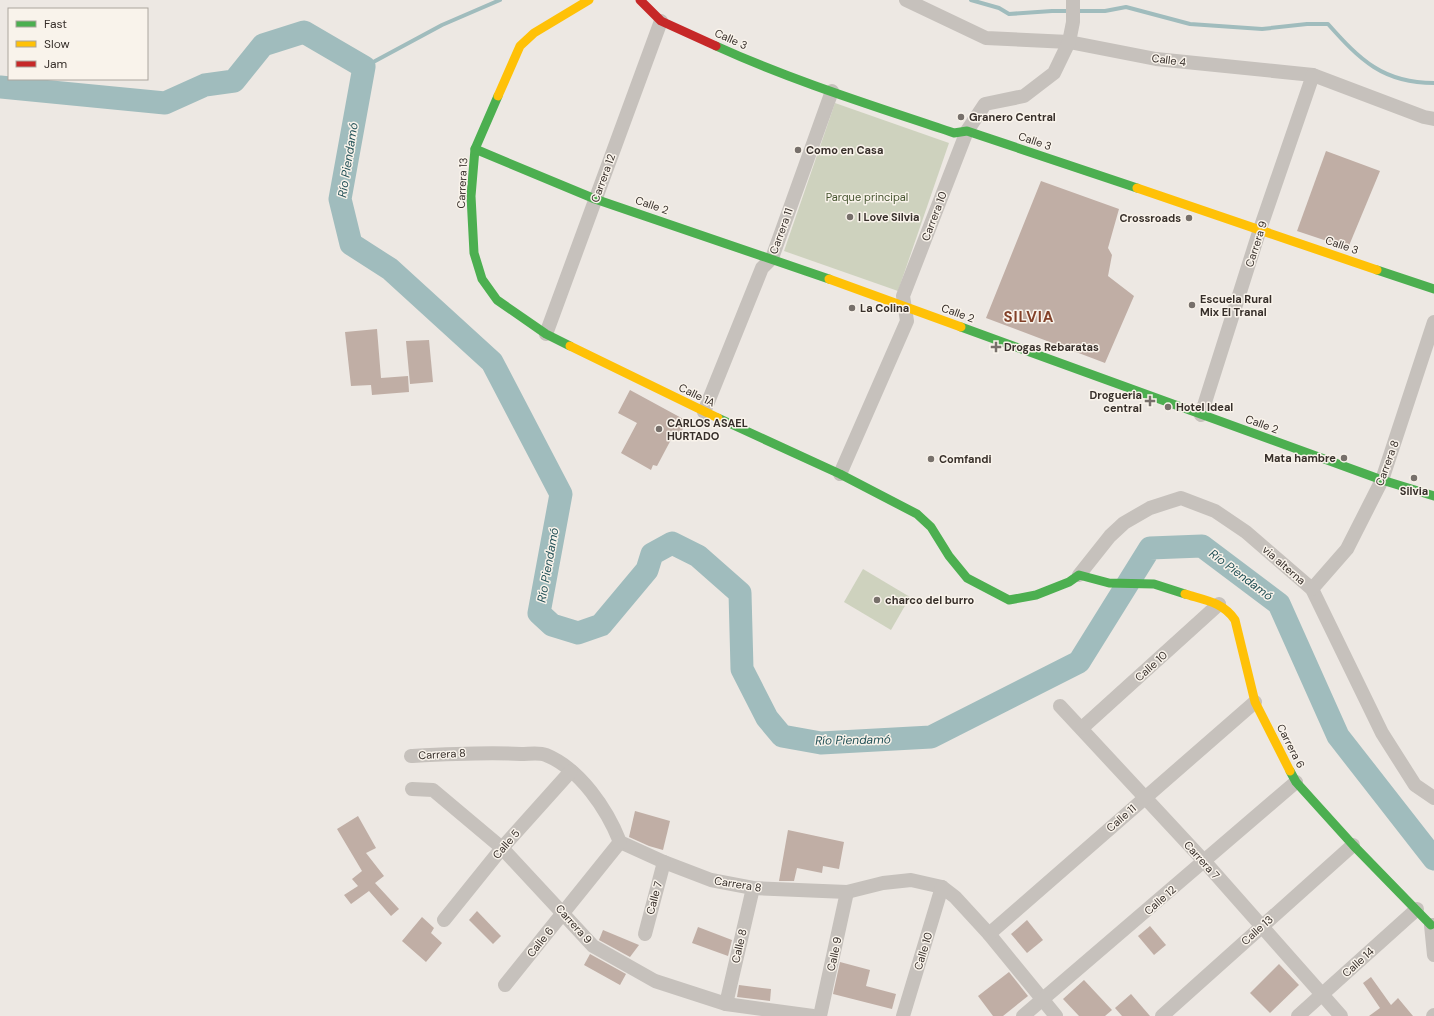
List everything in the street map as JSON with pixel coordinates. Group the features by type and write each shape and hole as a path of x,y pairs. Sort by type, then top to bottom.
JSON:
{"main road":[{"name":"Carrera 13","path":"546,334 497,300 489,290 478,271 474,253 471,196 475,149 520,46 534,33 589,0"},
{"name":"Calle 3","path":"640,0 661,21 740,57 832,91 954,132 966,130 1434,289"},
{"name":"Calle 2","path":"475,149 595,199 772,258 1201,415 1382,480 1434,496"},
{"name":"Calle 1A","path":"546,334 704,412 840,474 917,514 931,527 949,556 967,578 1009,600 1036,595 1069,582 1079,575"},
{"name":"Carrera 6","path":"1079,575 1109,582 1154,584 1219,604 1229,611 1235,620 1255,702 1296,782 1352,844 1433,925"}],"street":[{"name":"Calle 4","path":"906,0 986,38 1069,42 1156,59 1314,75 1424,117 1434,119"},
{"name":"Carrera 10","path":"840,474 907,322 903,296 966,130 986,104 1024,96 1054,73 1069,42 1073,22 1073,0"},
{"name":"Carrera 12","path":"546,334 661,21"},
{"name":"Carrera 9","path":"1201,415 1260,230 1314,75"},
{"name":"Carrera 11","path":"704,412 762,268 772,258 832,91"},
{"name":"Carrera 8","path":"1312,589 1347,549 1382,480 1434,322"},
{"name":"via alterna","path":"1079,575 1110,536 1124,523 1150,508 1181,498 1215,511 1246,532 1312,589 1382,733 1415,785 1434,798"},
{"name":"Calle 10","path":"1082,728 1219,604"},
{"name":"Calle 11","path":"989,934 1144,797 1255,702"},
{"name":"Carrera 7","path":"1060,706 1204,861 1341,1016"},
{"name":"Carrera 8","path":"411,756 488,752 545,755 571,771 596,797 615,830 620,842 664,862 711,880 753,888 847,892 883,883 911,880 942,887 955,897 989,934 1056,1016"},
{"name":"Calle 5","path":"444,920 502,848 571,771"},
{"name":"Calle 12","path":"1023,1016 1043,1001 1296,782"},
{"name":"Carrera 9","path":"412,789 433,790 502,848 564,912 593,946 655,981 726,1004 813,1016"},
{"name":"Calle 6","path":"505,985 620,842"},
{"name":"Calle 13","path":"1162,1016 1352,844"},
{"name":"Calle 7","path":"645,934 664,862"},
{"name":"Calle 10","path":"903,1016 942,887"},
{"name":"Calle 8","path":"726,1004 753,888"},
{"name":"Calle 9","path":"820,1016 847,892"},
{"name":"Calle 14","path":"1298,1016 1418,909"},
{"path":"1433,925 1434,955"}],"green space":[{"name":"Parque principal","path":"835,103 949,143 898,291 784,251"},
{"name":"charco del burro","path":"863,569 910,597 891,630 844,602"}],"building":[{"path":"1326,151 1380,171 1348,248 1297,231"},
{"path":"1041,181 1119,209 1108,248 1112,255 1108,276 1134,296 1105,363 986,318"},
{"path":"377,329 381,378 408,376 409,392 372,395 371,385 351,386 345,332"},
{"path":"429,340 433,382 410,384 406,341"},
{"name":"CARLOS ASAEL HURTADO","path":"630,390 687,421 679,436 674,434 657,466 653,465 651,470 621,453 637,423 618,413"},
{"path":"635,811 670,821 663,850 649,846 629,837"},
{"path":"358,816 376,848 366,853 384,876 375,883 399,909 391,916 369,891 351,904 344,895 358,886 352,879 362,871 337,829"},
{"path":"788,830 844,842 839,869 823,866 822,873 797,868 794,881 779,881"},
{"path":"477,911 501,936 493,944 469,920"},
{"path":"422,917 434,928 431,933 442,943 426,962 402,941"},
{"path":"1027,920 1043,940 1027,953 1011,934"},
{"path":"1150,926 1166,945 1154,955 1138,936"},
{"path":"698,927 732,940 728,956 692,943"},
{"path":"603,930 639,945 630,957 599,940"},
{"path":"590,954 626,974 620,985 584,965"},
{"path":"840,962 870,970 866,986 896,994 892,1009 833,994"},
{"path":"1279,964 1299,985 1270,1013 1250,993"},
{"path":"1009,972 1028,996 1003,1016 993,1016 978,996"},
{"path":"1371,977 1391,1005 1398,998 1413,1016 1369,1016 1380,1008 1363,983"},
{"path":"1084,980 1112,1010 1105,1016 1079,1016 1063,999"},
{"path":"739,985 771,989 770,1001 737,997"},
{"path":"1131,994 1150,1016 1122,1016 1115,1008"}],"waterway":[{"path":"364,67 442,25 500,0"},
{"path":"971,0 999,8 1009,14 1052,11 1105,11 1126,7 1190,24 1262,29 1307,24 1328,24 1362,58 1386,74 1400,79 1434,83"},
{"name":"Río Piendamó","path":"0,87 165,103 205,85 234,81 263,45 304,32 364,67 340,199 351,244 390,269 492,362 561,494 539,613 552,625 578,633 601,625 647,570 652,554 672,543 698,556 740,593 742,669 767,718 782,736 821,743 931,737 1079,662 1150,548 1202,546 1279,604 1338,736 1434,859"}],"traffic: fast":[{"path":"716,46 774,71 864,103 954,133 967,131 1137,188"},
{"path":"498,96 475,149 471,196 474,253 482,279 497,300 546,334 570,346"},
{"path":"475,149 595,199 829,279"},
{"path":"1377,270 1434,289"},
{"path":"961,327 1382,480 1434,496"},
{"path":"718,418 840,474 917,514 931,527 949,556 967,578 1009,600 1036,595 1069,582 1079,575 1109,583 1154,584 1185,594"},
{"path":"1290,771 1296,782 1353,845 1431,925"}],"traffic: slow":[{"path":"498,96 520,46 534,33 589,0"},
{"path":"1137,188 1377,270"},
{"path":"829,279 961,327"},
{"path":"570,346 718,418"},
{"path":"1185,594 1219,605 1235,620 1255,702 1290,771"}],"traffic: jam":[{"path":"640,0 661,21 716,46"}],"place":[{"name":"Granero Central","path":"961,117"},
{"name":"Como en Casa","path":"798,150"},
{"name":"I Love Silvia","path":"850,217"},
{"name":"Crossroads","path":"1189,218"},
{"name":"Escuela Rural Mix El Tranal","path":"1192,305"},
{"name":"La Colina","path":"852,308"},
{"name":"Drogas Rebaratas","path":"996,347"},
{"name":"Drogueria central","path":"1150,401"},
{"name":"Hotel Ideal","path":"1168,407"},
{"name":"CARLOS ASAEL HURTADO","path":"659,429"},
{"name":"Mata hambre","path":"1344,458"},
{"name":"Comfandi","path":"931,459"},
{"name":"Silvia","path":"1414,478"},
{"name":"charco del burro","path":"877,600"}],"district":[{"name":"SILVIA","path":"1029,317"}]}
